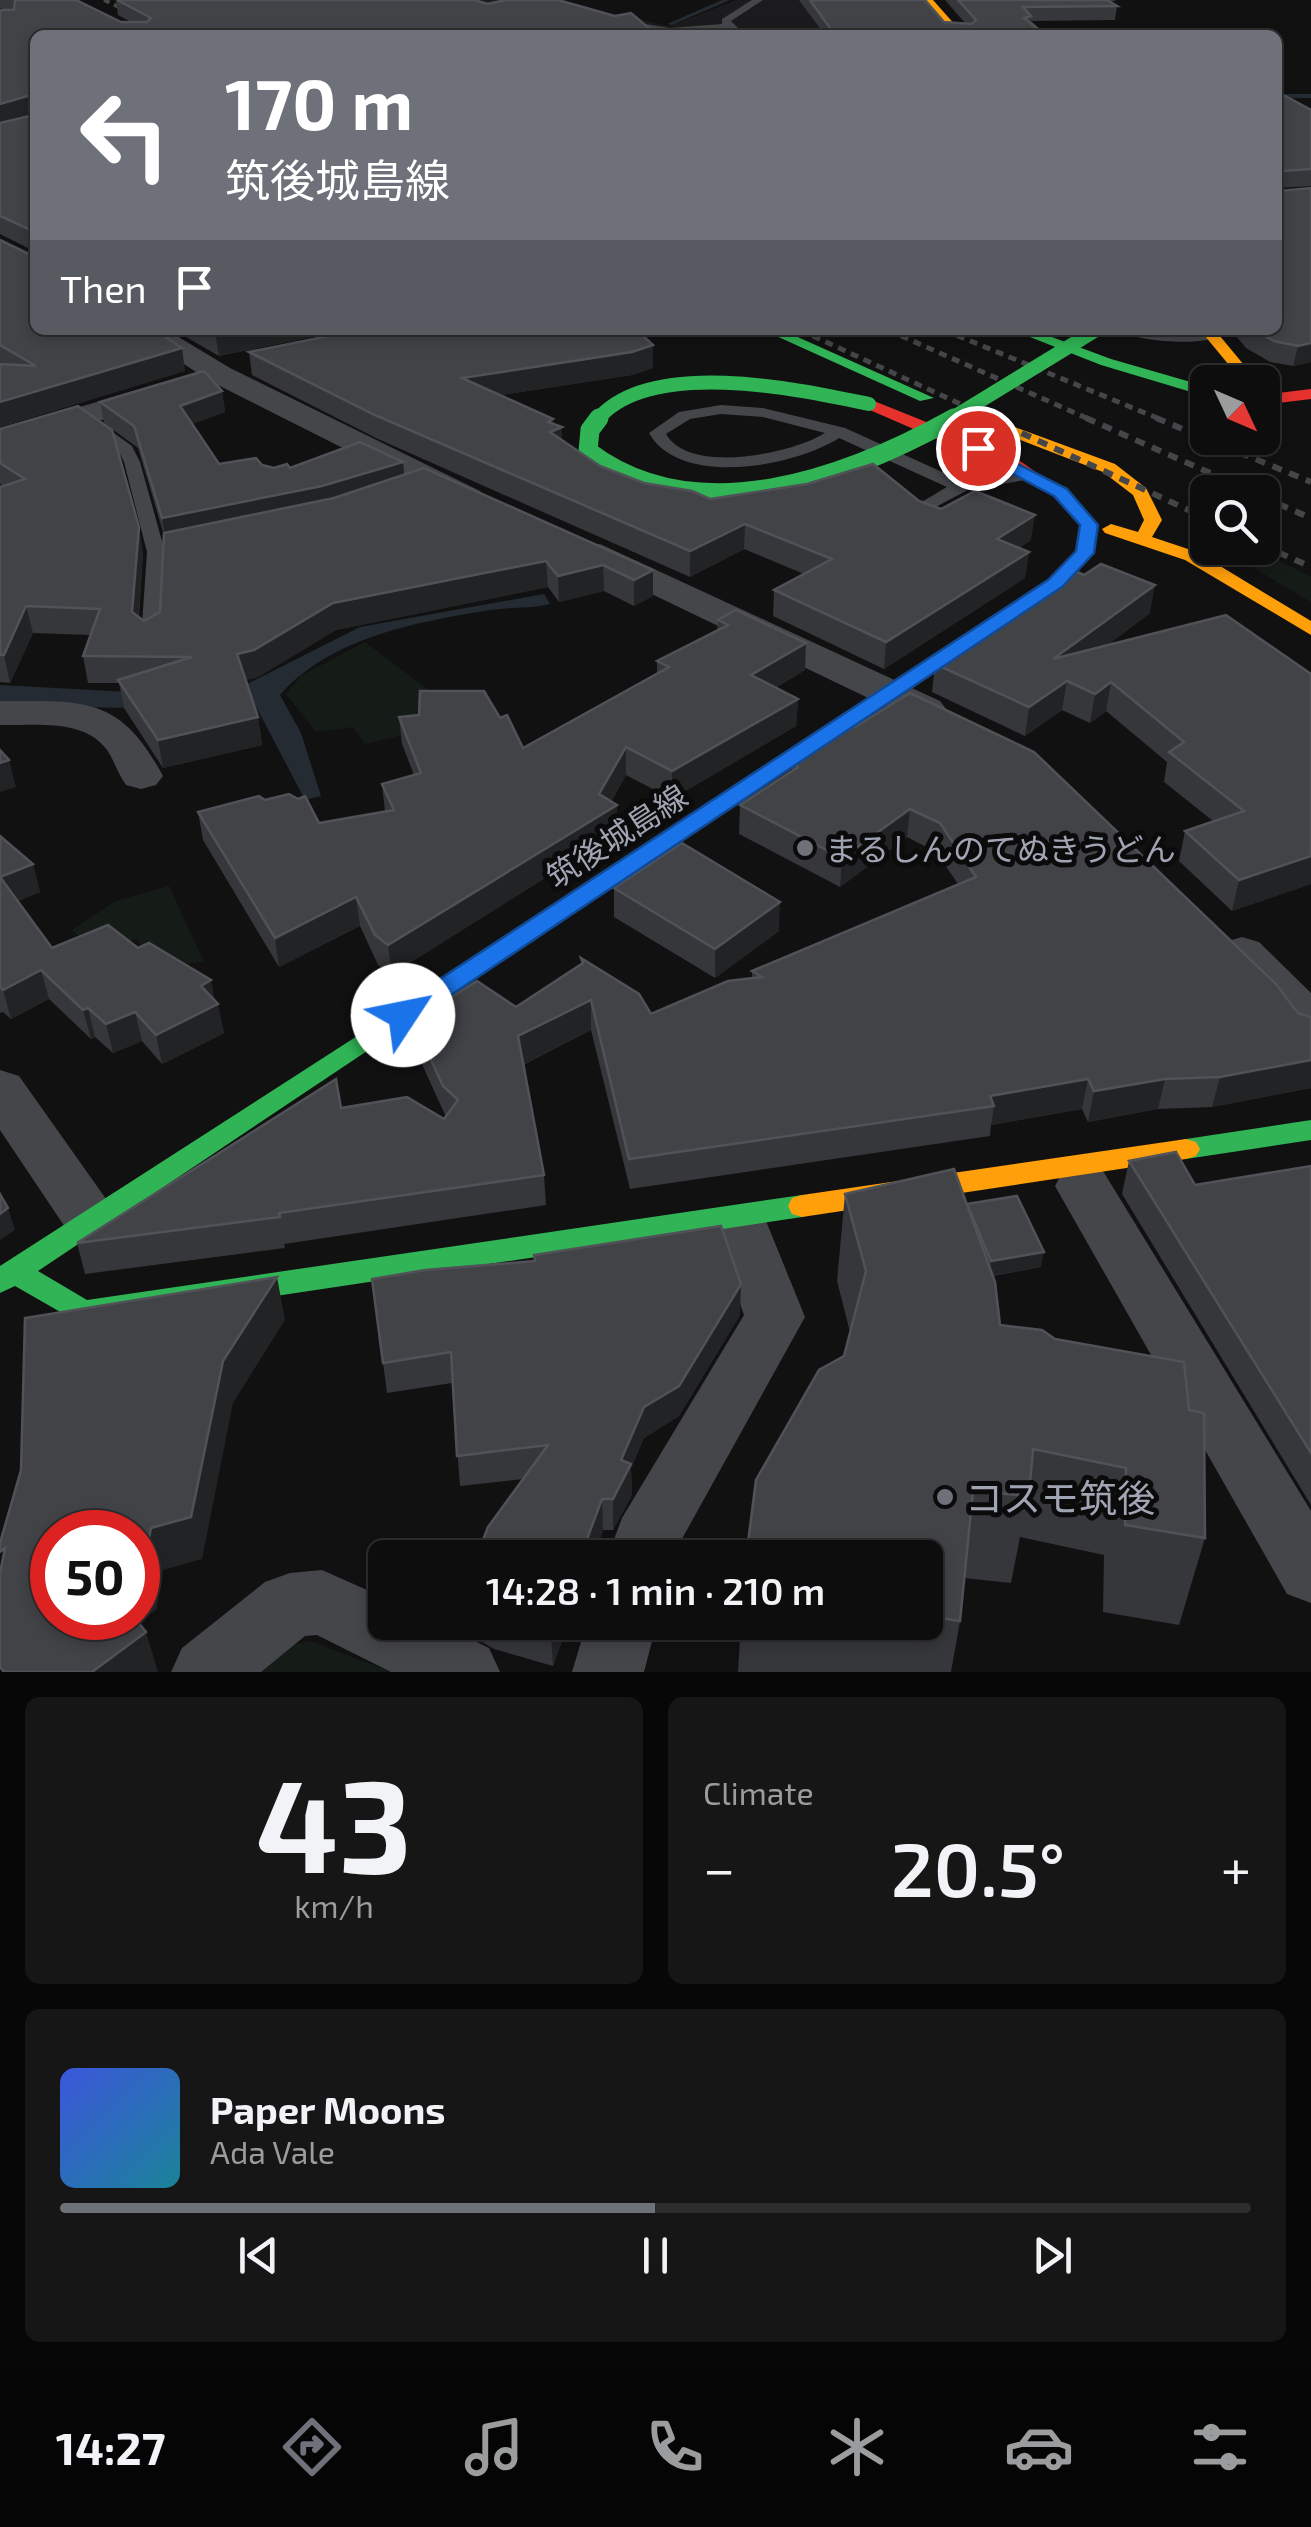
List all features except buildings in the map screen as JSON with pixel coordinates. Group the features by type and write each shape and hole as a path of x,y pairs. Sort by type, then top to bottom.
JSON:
{"main road":[{"path":"928,0 955,30"},
{"path":"781,335 876,378 1109,468 1140,492 1153,520 1145,535"},
{"path":"1032,335 1190,387"},
{"path":"1088,335 933,432 903,450 860,469 808,484 728,492 652,484 609,470 588,451 591,427 614,405 657,390 709,383 754,383 869,404 933,432 1030,474 1060,492 1089,525 1145,535 1192,556 1311,629"},
{"path":"1211,335 1235,365"},
{"path":"1280,395 1311,394"},
{"name":"筑後城島線","path":"8,1276 1055,584 1085,553 1089,525"},
{"path":"8,1276 84,1313 1311,1130"}],"street":[{"path":"158,335 229,368 426,486 504,514"},
{"path":"0,441 229,368"},
{"path":"328,462 364,449"},
{"path":"574,544 664,583 965,728"},
{"path":"0,714 53,714 104,724 122,740 141,776"},
{"path":"1205,918 1289,1000 1311,1029"},
{"path":"0,1089 91,1222"},
{"path":"1083,1186 1311,1572"},
{"path":"646,1540 775,1317 746,1236"},
{"path":"207,1672 290,1605 322,1602 464,1672"},
{"path":"608,1672 617,1640"}],"lane":[{"path":"734,30 725,21 758,0"},
{"path":"604,20 664,30"},
{"path":"682,30 730,26"},
{"path":"839,431 806,449 738,462 711,462 673,453 660,442 658,433 681,418 708,412 754,412 839,431 922,465 958,486"},
{"path":"80,416 126,449 156,552 151,639"},
{"path":"926,508 944,491 958,486 1030,474"},
{"path":"156,552 176,548"}],"shaded area":[{"path":"199,0 548,0 670,26 736,0 924,0 949,30 246,30"},
{"path":"1280,561 1311,577 1311,602 1249,565 1280,565"},
{"path":"544,594 550,604 462,615 377,635 324,659 301,675 280,695 301,733 321,796 305,800 251,697 156,707 0,702 0,685 185,695 237,689 360,627"},
{"path":"365,642 434,694 454,723 365,744 353,727 316,732 286,694 302,675"},
{"path":"169,886 204,962 153,967 137,939 94,949 72,930 116,901"},
{"path":"310,1641 392,1672 233,1672 258,1653"}],"waterway":[{"path":"670,24 727,0"},
{"path":"1282,96 1311,96"}],"railway":[{"path":"104,0 169,30"},
{"path":"811,335 995,420"},
{"path":"899,335 1091,420"},
{"path":"956,335 1162,420"},
{"path":"989,418 1190,511"},
{"path":"1086,418 1215,475"},
{"path":"1156,418 1311,482"},
{"path":"1280,505 1311,518"},
{"path":"1280,553 1311,567"}],"traffic: fast":[{"path":"781,335 926,398"},
{"path":"1033,335 1190,387"},
{"path":"869,404 764,387 677,385 639,392 609,405 591,428 588,451 627,475 685,489 742,491 818,479 923,435 1088,335"},
{"path":"742,791 1055,584 1085,553 1089,525 1061,492 1033,476"},
{"path":"0,1281 382,1029"},
{"path":"1186,1149 1311,1130"},
{"path":"15,1271 83,1313 802,1206"}],"traffic: slow":[{"path":"928,0 955,30"},
{"path":"1211,335 1237,365"},
{"path":"1001,427 1109,468 1140,492 1153,520 1145,535"},
{"path":"1111,529 1191,556 1311,629"},
{"path":"802,1206 1186,1149"}],"traffic: jam":[{"path":"1280,398 1311,394"},
{"path":"869,404 1010,462 1033,476"},
{"path":"382,1029 742,791"}],"place":[{"name":"まるしんのてぬきうどん","path":"805,848"},
{"name":"コスモ筑後","path":"945,1497"}],"route":[{"path":"403,1015 1055,584 1085,553 1089,525 1060,492 978,448"}]}
